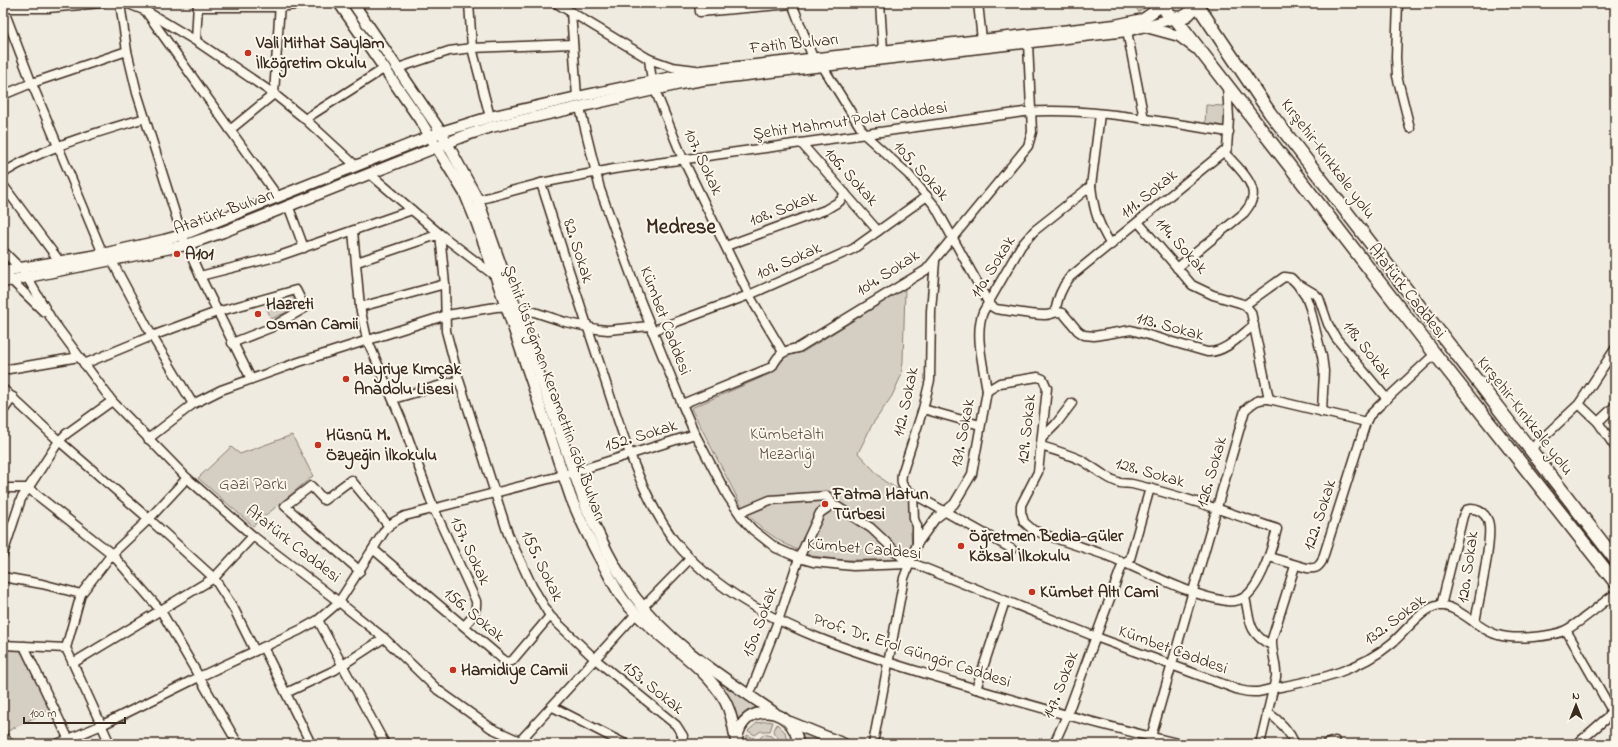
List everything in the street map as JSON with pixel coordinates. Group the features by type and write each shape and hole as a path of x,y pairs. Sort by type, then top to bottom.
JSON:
{"highway":[{"path":"1175,18 1180,18 1190,14 1195,3"},
{"name":"Kırşehir-Kırıkkale yolu","path":"1195,3 1270,113 1615,559"},
{"name":"Atatürk Caddesi","path":"1160,4 1167,13 1175,18 1435,354 1615,582"}],"main road":[{"name":"Şehit Üsteğmen Keramettin Gök Bulvarı","path":"339,3 430,136 442,145 478,200 511,306 568,474 640,610 714,684 726,703 732,721 736,743"},
{"path":"353,3 441,132 442,145"},
{"name":"Fatih Bulvarı","path":"430,136 490,117 577,97 703,80 1128,31 1145,23 1160,4"},
{"name":"Fatih Bulvarı","path":"442,145 491,127 580,108 700,71 883,50 1145,23 1175,18"},
{"path":"1145,23 1179,36 1204,56"},
{"name":"Atatürk Bulvarı","path":"8,282 112,261 184,240 278,197 430,136"},
{"name":"Şehit Üsteğmen Keramettin Gök Bulvarı","path":"442,145 476,221 495,276 511,306"},
{"name":"Atatürk Bulvarı","path":"3,270 60,262 223,232 442,145"},
{"name":"Şehit Üsteğmen Keramettin Gök Bulvarı","path":"640,610 682,645 775,714 789,722 844,744"},
{"path":"736,743 739,730 747,719 759,713 766,712 775,714"},
{"path":"789,722 795,730 798,744"}],"street":[{"path":"101,3 3,8 32,83 103,254"},
{"path":"120,3 127,51 137,93 184,240 232,344 251,379"},
{"path":"126,3 146,11 196,41 274,94 305,119 356,166"},
{"path":"196,41 198,5 280,5 312,3"},
{"path":"469,3 472,48 490,117"},
{"path":"556,3 649,59 672,67 700,71"},
{"path":"699,3 700,12 792,3 813,58"},
{"path":"880,3 883,50"},
{"path":"978,3 982,40"},
{"path":"1398,3 1396,57 1397,76 1410,128"},
{"path":"230,130 274,94 280,5"},
{"path":"146,11 278,197"},
{"path":"571,12 577,97"},
{"path":"1128,31 1144,119"},
{"name":"104. Sokak","path":"783,352 798,348 926,270 935,261 1028,146 1032,132 1032,111 1028,43"},
{"path":"398,68 449,51 472,48 573,44"},
{"path":"3,96 32,83 127,51"},
{"name":"107. Sokak","path":"649,59 653,86 683,159 749,295 783,352"},
{"name":"105. Sokak","path":"823,67 865,135 908,174 927,196 935,206 953,238"},
{"path":"305,119 384,68"},
{"path":"1177,268 1244,213 1252,202 1253,192 1248,179 1224,152 1227,149 1229,132 1227,85"},
{"name":"Kümbet Caddesi","path":"580,108 595,172 618,243 682,404 695,434 727,496 743,519 762,538 776,548 798,558 812,562 854,566 917,565 1096,637 1244,692 1260,693 1273,688"},
{"name":"Şehit Mahmut Polat Caddesi","path":"478,200 541,183 595,172 1032,111 1064,111 1100,114 1229,132"},
{"path":"1100,114 1091,186 1098,222 1111,245"},
{"path":"3,173 58,145 145,118"},
{"name":"106. Sokak","path":"801,143 878,231"},
{"name":"111. Sokak","path":"1055,312 1062,287 1070,277 1224,152"},
{"path":"370,174 440,234 495,276"},
{"name":"82. Sokak","path":"541,183 588,327"},
{"path":"3,185 60,262"},
{"name":"110. Sokak","path":"987,391 979,320 988,302 1021,246 1034,231 1091,186"},
{"name":"108. Sokak","path":"726,246 825,210 840,201 845,193"},
{"name":"109. Sokak","path":"511,306 588,327 608,330 651,329 749,295 853,249 927,196"},
{"path":"288,205 304,248"},
{"path":"200,276 279,256 412,210"},
{"name":"114. Sokak","path":"1138,222 1192,285 1213,295 1245,305"},
{"name":"157. Sokak","path":"353,231 360,308 367,339 393,399 434,509 476,601 477,609 475,614 464,626"},
{"path":"357,262 440,234"},
{"name":"155. Sokak","path":"440,234 446,284 446,331 459,380 508,534 532,586 550,616 594,659"},
{"path":"953,238 991,306 996,309 1045,315 1055,312"},
{"path":"3,251 20,267 52,320"},
{"path":"112,261 152,336 193,404"},
{"name":"112. Sokak","path":"935,261 931,311 930,380 923,409 902,478 903,488 1012,549"},
{"path":"3,270 8,282 52,320"},
{"name":"118. Sokak","path":"1245,305 1284,277 1291,278 1319,298 1328,324 1336,338 1387,399"},
{"path":"360,308 446,284"},
{"path":"1298,284 1306,297 1322,356 1324,385 1322,412"},
{"path":"84,364 152,336 217,312 296,290 305,308 270,328 232,344"},
{"path":"1245,305 1253,315 1269,399 1366,422 1369,416 1435,354"},
{"path":"148,439 193,404 221,390 251,379 367,339 446,315 511,306"},
{"name":"113. Sokak","path":"1055,312 1063,313 1078,331 1084,335 1094,336 1131,330 1214,353 1222,350 1254,325"},
{"name":"Atatürk Caddesi","path":"52,320 112,401 187,478 253,536 340,602 384,638 438,690 454,703 491,728 524,743"},
{"name":"Prof. Dr. Erol Güngör Caddesi","path":"588,327 629,455 654,508 672,538 690,560 730,592 754,608 778,621 833,644 976,689 1150,740 1180,744"},
{"path":"1530,450 1579,404 1615,349"},
{"path":"682,404 772,367 776,358 783,352"},
{"path":"3,370 79,357"},
{"name":"131. Sokak","path":"917,544 927,528 957,499 972,474 987,391 1000,383 1013,380 1033,377 1043,379"},
{"name":"129. Sokak","path":"1043,379 1047,388 1038,472 1021,505 1021,512 1024,522 1033,530 1123,563 1193,592 1228,602 1236,601 1245,597"},
{"path":"393,399 459,380"},
{"path":"3,389 59,441 214,578 234,610 255,651"},
{"path":"3,411 13,397"},
{"name":"126. Sokak","path":"1150,740 1245,410 1262,398 1269,399"},
{"path":"3,554 21,499 59,441 66,434 112,401"},
{"path":"1041,442 1072,403"},
{"path":"1579,404 1598,422 1615,447"},
{"path":"1598,422 1615,406"},
{"path":"923,409 980,425"},
{"name":"122. Sokak","path":"1269,557 1295,566 1314,569 1322,562 1366,422"},
{"name":"152. Sokak","path":"388,525 405,516 568,474 695,434"},
{"name":"128. Sokak","path":"1041,442 1081,460 1110,479 1120,483 1130,483 1150,488 1278,529 1269,557"},
{"path":"110,744 66,648 82,594 112,554 149,519 187,478"},
{"path":"57,744 102,725 318,620 340,602 360,570 388,525 351,480 324,500 311,486 285,506 360,570"},
{"path":"3,488 28,488 112,554 161,611 238,744"},
{"path":"1096,637 1123,563 1130,559 1150,488"},
{"path":"873,744 887,662 904,578 908,564 917,544 917,526 914,519 913,494"},
{"path":"744,512 770,500 827,496 833,504 871,528 908,564"},
{"name":"150. Sokak","path":"749,696 778,621 798,558 820,513 833,504"},
{"name":"120. Sokak","path":"1441,606 1463,516 1466,510 1474,509 1481,512 1485,516 1488,522 1489,530 1488,549 1475,622"},
{"path":"73,663 214,578 253,536"},
{"name":"156. Sokak","path":"373,549 506,662 512,661 550,616"},
{"path":"1269,557 1258,579 1245,597 1254,633 1261,640 1271,645"},
{"path":"524,743 552,707 594,659 690,560"},
{"path":"1260,744 1276,671 1271,645 1273,634 1295,566"},
{"path":"3,577 42,584 82,594"},
{"name":"132. Sokak","path":"1273,688 1316,680 1343,672 1358,665 1392,643 1430,608 1441,606 1461,613 1492,633 1504,636 1523,637 1552,634 1566,630 1615,594"},
{"path":"976,689 1005,601"},
{"path":"318,620 385,744"},
{"path":"1566,630 1611,709 1609,716 1576,744"},
{"name":"147. Sokak","path":"1054,744 1067,715 1096,637"},
{"path":"286,693 342,665 384,638"},
{"path":"3,645 66,648"},
{"path":"24,646 69,740"},
{"path":"263,647 311,744"},
{"name":"153. Sokak","path":"594,659 676,725 683,736 679,744"},
{"path":"552,707 625,744"},
{"path":"1267,712 1279,720 1295,744"},
{"path":"3,736 10,744"},
{"path":"1326,744 1335,741"}],"green space":[{"path":"702,3 760,3 703,8"},
{"path":"1133,3 1148,3 1148,5 1139,12"},
{"path":"1206,105 1223,106 1226,113 1225,127 1205,125"},
{"name":"Kümbetaltı Mezarlığı","path":"905,288 903,361 901,376 892,396 872,425 858,453 884,481 908,495 912,546 909,553 901,560 844,560 812,556 780,541 764,530 744,511 691,408 772,373 786,356 803,352"},
{"path":"291,293 299,307 271,319 264,301"},
{"name":"Gazi Parkı","path":"292,435 313,476 253,526 198,478 231,447 240,454"},
{"path":"3,649 20,650 51,709 4,733"},
{"path":"720,680 758,707 747,711 737,719 727,693 718,681"},
{"path":"766,721 773,722 770,731 761,731 755,735 748,731 757,723"},
{"path":"777,724 785,732 788,744 778,744 778,738 773,732"},
{"path":"802,732 837,744 803,744"},
{"path":"764,734 771,736 774,739 774,744 759,744 760,738"},
{"path":"747,735 754,738 754,744 746,744"}],"waterway":[{"path":"1604,744 1615,736"}],"place":[{"name":"Vali Mithat Saylam İlköğretim Okulu","path":"248,53"},
{"name":"A101","path":"177,254"},
{"name":"Hazreti Osman Camii","path":"258,314"},
{"name":"Hayriye Kımçak Anadolu Lisesi","path":"346,379"},
{"name":"Hüsnü M. Özyeğin İlkokulu","path":"318,445"},
{"name":"Fatma Hatun Türbesi","path":"825,504"},
{"name":"Öğretmen Bedia-Güler Köksal İlkokulu","path":"961,546"},
{"name":"Kümbet Altı Cami","path":"1032,592"},
{"name":"Hamidiye Camii","path":"453,670"}],"district":[{"name":"Medrese","path":"681,228"}]}
